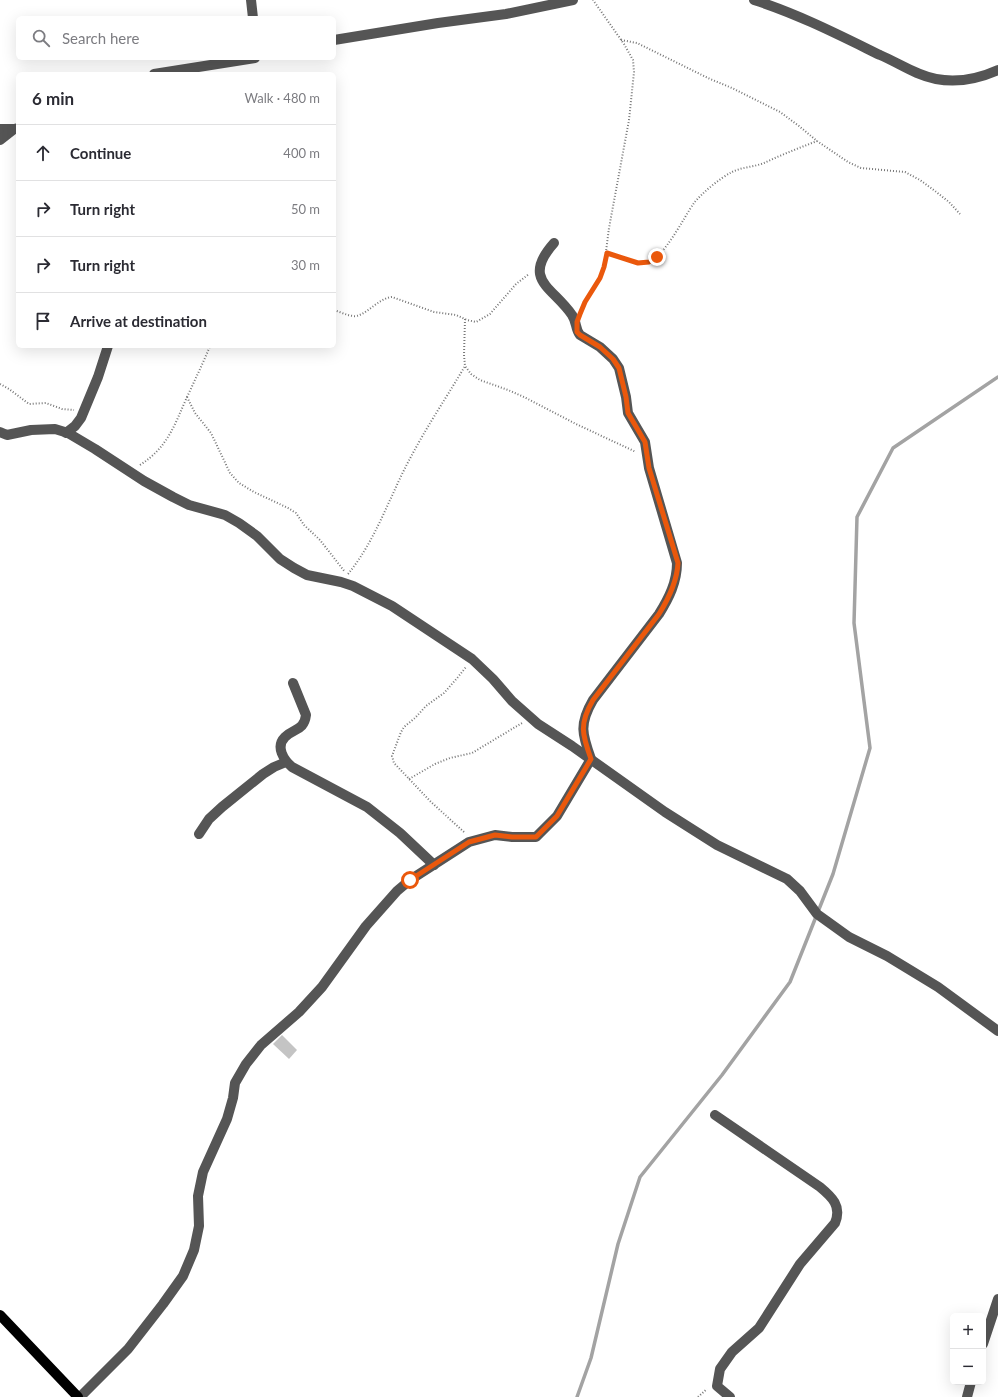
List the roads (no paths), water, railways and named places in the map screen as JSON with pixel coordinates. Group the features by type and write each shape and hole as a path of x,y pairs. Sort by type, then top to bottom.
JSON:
{"main road":[{"path":"0,1315 79,1397"}],"street":[{"path":"251,0 253,16"},
{"path":"336,40 438,23 506,14 573,0"},
{"path":"754,0 780,8 883,56 918,75 936,79 957,80 980,78 998,70"},
{"path":"166,72 239,60"},
{"path":"0,129 16,128"},
{"path":"0,140 16,128"},
{"path":"554,244 543,257 540,278 577,322 577,332 600,347 613,359 619,368 628,413 633,424 643,437 655,487 678,563 677,576 667,602 593,700 585,714 583,728 585,743 591,759"},
{"path":"66,433 75,426 81,418 107,348"},
{"path":"0,432 7,435 31,430 55,429 66,433 88,445 144,481 189,505 219,513 239,523 257,536 280,559 307,575 334,580 353,586 385,603 472,659 493,679 512,701 532,718 665,812 717,845 787,879 800,890 817,914 849,937 887,956 938,987 998,1031"},
{"path":"293,683 306,716 301,727 284,738 281,744 280,749 286,762 292,767 367,807 400,833 434,865"},
{"path":"79,1397 128,1349 183,1276 194,1250 199,1226 198,1196 203,1172 227,1119 233,1098 235,1083 246,1064 261,1045 299,1012 322,988 366,926 397,891 410,880 469,842 495,835 536,837 557,816 591,759"},
{"path":"199,834 209,819 222,807 263,774 286,762"},
{"path":"715,1115 820,1187 833,1199 838,1216 835,1223 800,1264 759,1328 732,1352 720,1368 717,1386 730,1397"},
{"path":"986,1335 998,1299"},
{"path":"967,1397 970,1385"}],"waterway":[{"path":"577,1397 591,1358 618,1244 640,1177 722,1075 790,982 833,874 870,748 854,623 857,517 893,448 998,377"}]}
